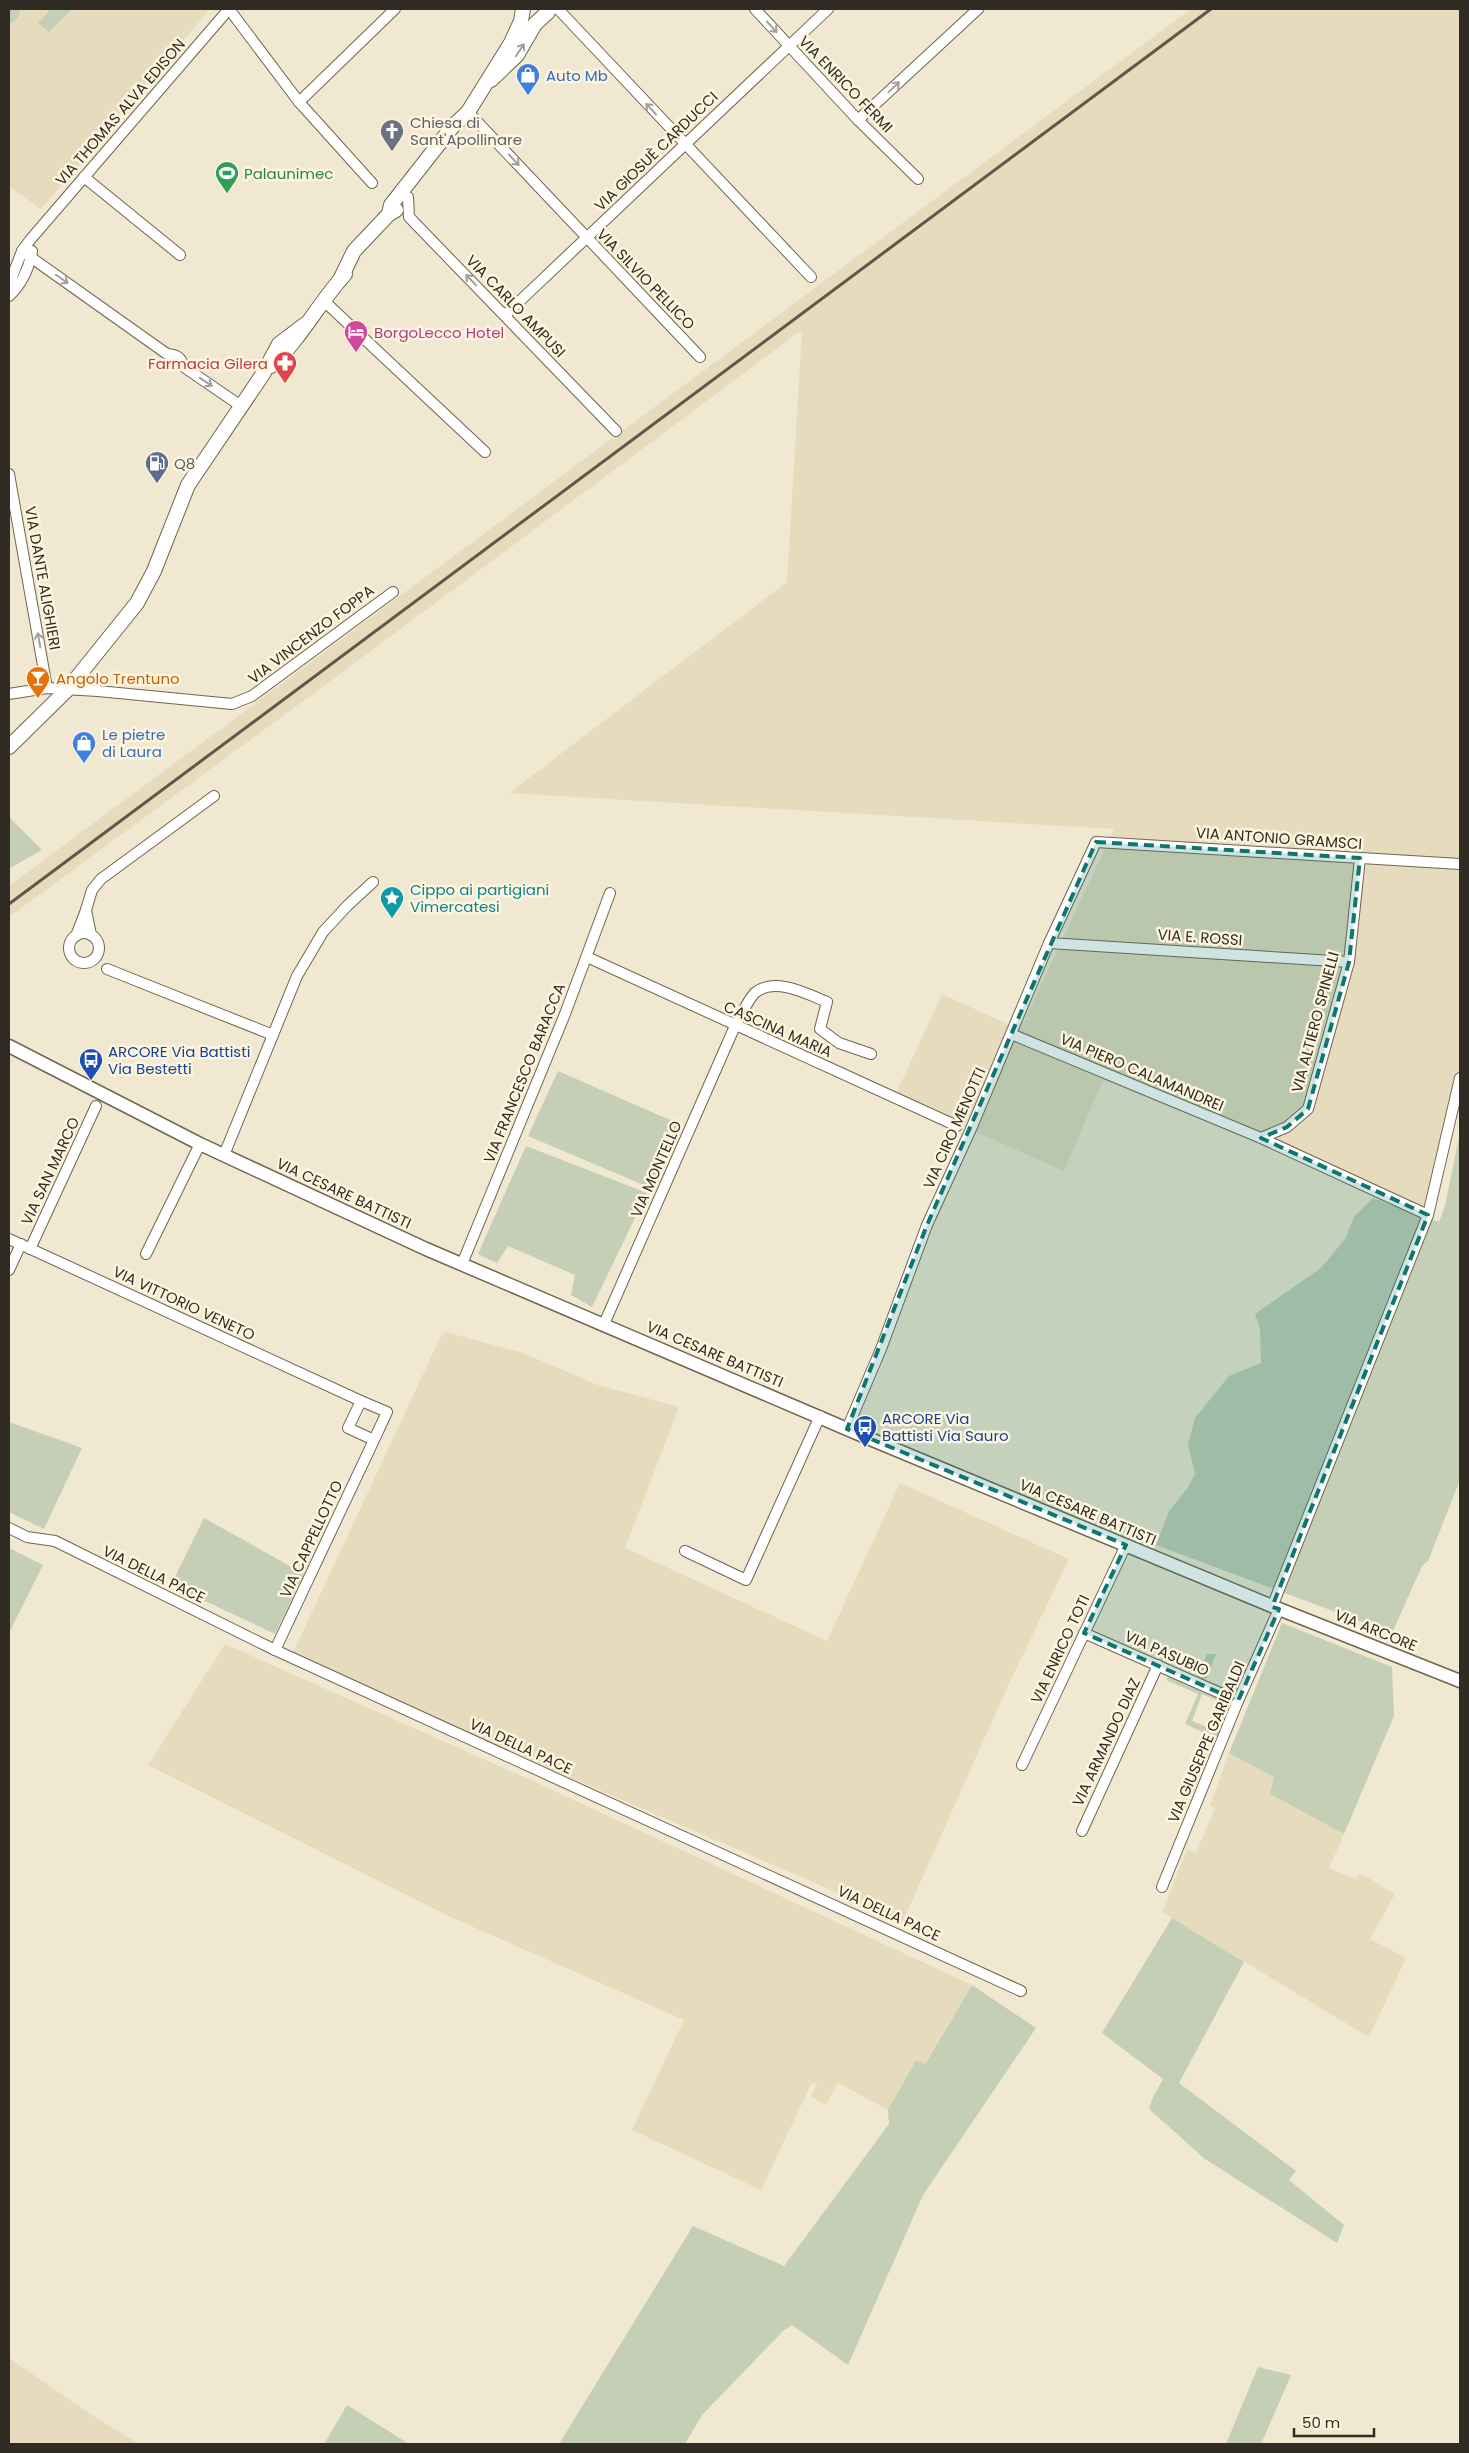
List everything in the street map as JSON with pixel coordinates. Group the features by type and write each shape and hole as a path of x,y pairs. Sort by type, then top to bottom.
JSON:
{"main road":[{"path":"389,214 390,205 453,126 468,112 517,32 523,9"},
{"path":"530,9 541,14 553,10"},
{"path":"486,83 517,55 535,24 553,10"},
{"path":"9,747 67,690 137,604 154,571 188,485 263,374 279,344 304,325 324,301 340,280 354,251 408,197 465,124 468,112"}],"street":[{"path":"229,9 299,102 372,183"},
{"name":"VIA THOMAS ALVA EDISON","path":"10,280 27,254 35,236 229,9"},
{"path":"299,102 395,9"},
{"name":"VIA ENRICO FERMI","path":"755,9 858,120 918,179"},
{"name":"VIA GIOSUÈ CARDUCCI","path":"505,315 828,9"},
{"path":"858,120 978,9"},
{"path":"553,10 811,278"},
{"name":"VIA SILVIO PELLICO","path":"468,112 700,357"},
{"path":"84,177 180,255"},
{"name":"VIA CARLO AMPUSI","path":"408,197 409,217 616,431"},
{"path":"27,254 167,354 175,355 182,359 184,367 241,406"},
{"name":"VIA THOMAS ALVA EDISON","path":"9,296 16,290 25,273 27,254"},
{"path":"324,301 485,452"},
{"name":"VIA DANTE ALIGHIERI","path":"9,474 47,688"},
{"name":"VIA VINCENZO FOPPA","path":"9,694 47,688 98,690 232,704 252,696 393,592"},
{"path":"94,959 80,963 71,956 70,943 76,936 92,890 102,879 214,796"},
{"name":"VIA ANTONIO GRAMSCI","path":"1096,842 1460,864"},
{"name":"VIA CIRO MENOTTI","path":"847,1428 881,1350 927,1226 1049,943 1096,842"},
{"name":"VIA ALTIERO SPINELLI","path":"1261,1138 1288,1127 1308,1109 1349,962 1360,858"},
{"path":"224,1155 297,976 323,932 373,882"},
{"name":"VIA FRANCESCO BARACCA","path":"462,1264 566,1014 610,893"},
{"path":"86,910 91,935 99,944 94,959"},
{"path":"76,936 91,935"},
{"name":"VIA E. ROSSI","path":"1049,943 1349,962"},
{"name":"CASCINA MARIA","path":"587,957 957,1126"},
{"path":"94,959 108,969 273,1035"},
{"name":"VIA MONTELLO","path":"604,1324 735,1026 755,992 770,987 788,987 827,1002 820,1029 839,1043 871,1054"},
{"name":"VIA PIERO CALAMANDREI","path":"1011,1034 1261,1138 1428,1215"},
{"name":"VIA CESARE BATTISTI","path":"9,1046 200,1144 462,1264 1276,1608"},
{"name":"VIA CESARE BATTISTI","path":"9,1055 107,1103 144,1116"},
{"name":"VIA GIUSEPPE GARIBALDI","path":"1162,1886 1276,1608 1428,1215 1460,1078"},
{"name":"VIA SAN MARCO","path":"9,1270 25,1247 96,1106"},
{"path":"146,1254 200,1144"},
{"name":"VIA VITTORIO VENETO","path":"9,1239 347,1394"},
{"name":"VIA CAPPELLOTTO","path":"275,1650 387,1412 347,1394"},
{"path":"361,1401 348,1428 374,1440"},
{"path":"685,1551 746,1580 820,1416"},
{"name":"VIA DELLA PACE","path":"9,1528 27,1537 55,1541 275,1650 1021,1991"},
{"name":"VIA ENRICO TOTI","path":"1022,1765 1126,1546"},
{"name":"VIA ARCORE","path":"1276,1608 1460,1682"},
{"name":"VIA PASUBIO","path":"1084,1633 1238,1701"},
{"name":"VIA ARMANDO DIAZ","path":"1082,1831 1158,1665"}],"highlighted area":[{"path":"1096,842 1360,858 1349,962 1308,1109 1287,1127 1261,1138 1428,1215 1272,1607 1279,1609 1238,1701 1084,1633 1126,1545 847,1429 927,1225"}],"shaded area":[{"path":"9,9 210,9 41,209 9,186"},
{"path":"1191,9 1460,9 1460,1097 1432,1213 1103,1080 1064,1171 895,1096 942,994 1020,1030 1114,829 509,793 787,582 802,330 336,677 9,917 9,886"},
{"path":"446,1332 523,1353 598,1385 679,1407 625,1548 827,1641 900,1483 1069,1559 1007,1688 903,1921 291,1657 440,1338"},
{"path":"225,1644 533,1781 972,1985 924,2064 916,2060 888,2110 838,2083 826,2105 811,2096 817,2084 812,2082 761,2190 632,2130 684,2020 453,1918 148,1765"},
{"path":"1229,1753 1275,1777 1270,1794 1344,1834 1329,1868 1356,1880 1360,1873 1395,1894 1370,1939 1406,1958 1369,2037 1162,1912 1187,1849 1196,1853 1215,1808 1210,1806"},
{"path":"9,2358 98,2419 139,2444 9,2444"}],"green space":[{"path":"9,9 20,9 19,16 12,23 9,21"},
{"path":"51,9 72,9 49,32 38,23"},
{"path":"9,817 42,850 10,868 9,867"},
{"path":"558,1071 679,1124 653,1189 528,1136"},
{"path":"1460,1133 1460,1480 1428,1561 1422,1566 1392,1633 1156,1545 1169,1511 1187,1489 1195,1474 1188,1444 1195,1418 1229,1376 1261,1363 1260,1329 1255,1314 1321,1268 1345,1239 1354,1217 1373,1198 1439,1222 1445,1206"},
{"path":"526,1146 647,1193 592,1307 571,1295 575,1275 508,1246 497,1263 478,1254"},
{"path":"9,1422 82,1448 44,1529 9,1512"},
{"path":"204,1518 304,1574 275,1634 171,1585"},
{"path":"9,1548 43,1565 9,1633"},
{"path":"1282,1623 1392,1667 1394,1716 1344,1834 1270,1794 1274,1777 1229,1753"},
{"path":"1207,1654 1216,1654 1206,1680 1236,1692 1230,1706 1202,1694 1192,1721 1220,1732 1216,1738 1185,1724 1198,1694 1166,1680 1171,1671 1195,1682"},
{"path":"1172,1918 1244,1962 1179,2083 1296,2171 1289,2180 1344,2225 1337,2243 1205,2159 1149,2109 1163,2079 1102,2033"},
{"path":"972,1985 1036,2028 923,2195 848,2365 792,2325 783,2331 702,2415 685,2444 559,2444 693,2226 784,2266 889,2124 888,2110 916,2060 925,2064"},
{"path":"1258,2367 1291,2375 1261,2444 1226,2444"},
{"path":"347,2405 409,2444 324,2444"}],"railway":[{"path":"9,904 1211,9"}],"place":[{"name":"Auto Mb","path":"528,96"},
{"name":"Chiesa di Sant'Apollinare","path":"392,152"},
{"name":"Palaunimec","path":"227,194"},
{"name":"BorgoLecco Hotel","path":"356,353"},
{"name":"Farmacia Gilera","path":"285,384"},
{"name":"Q8","path":"157,484"},
{"name":"Angolo Trentuno","path":"38,699"},
{"name":"Le pietre di Laura","path":"84,764"},
{"name":"Cippo ai partigiani Vimercatesi","path":"392,919"},
{"name":"ARCORE Via Battisti Via Bestetti","path":"91,1081"},
{"name":"ARCORE Via Battisti Via Sauro","path":"865,1448"}]}
